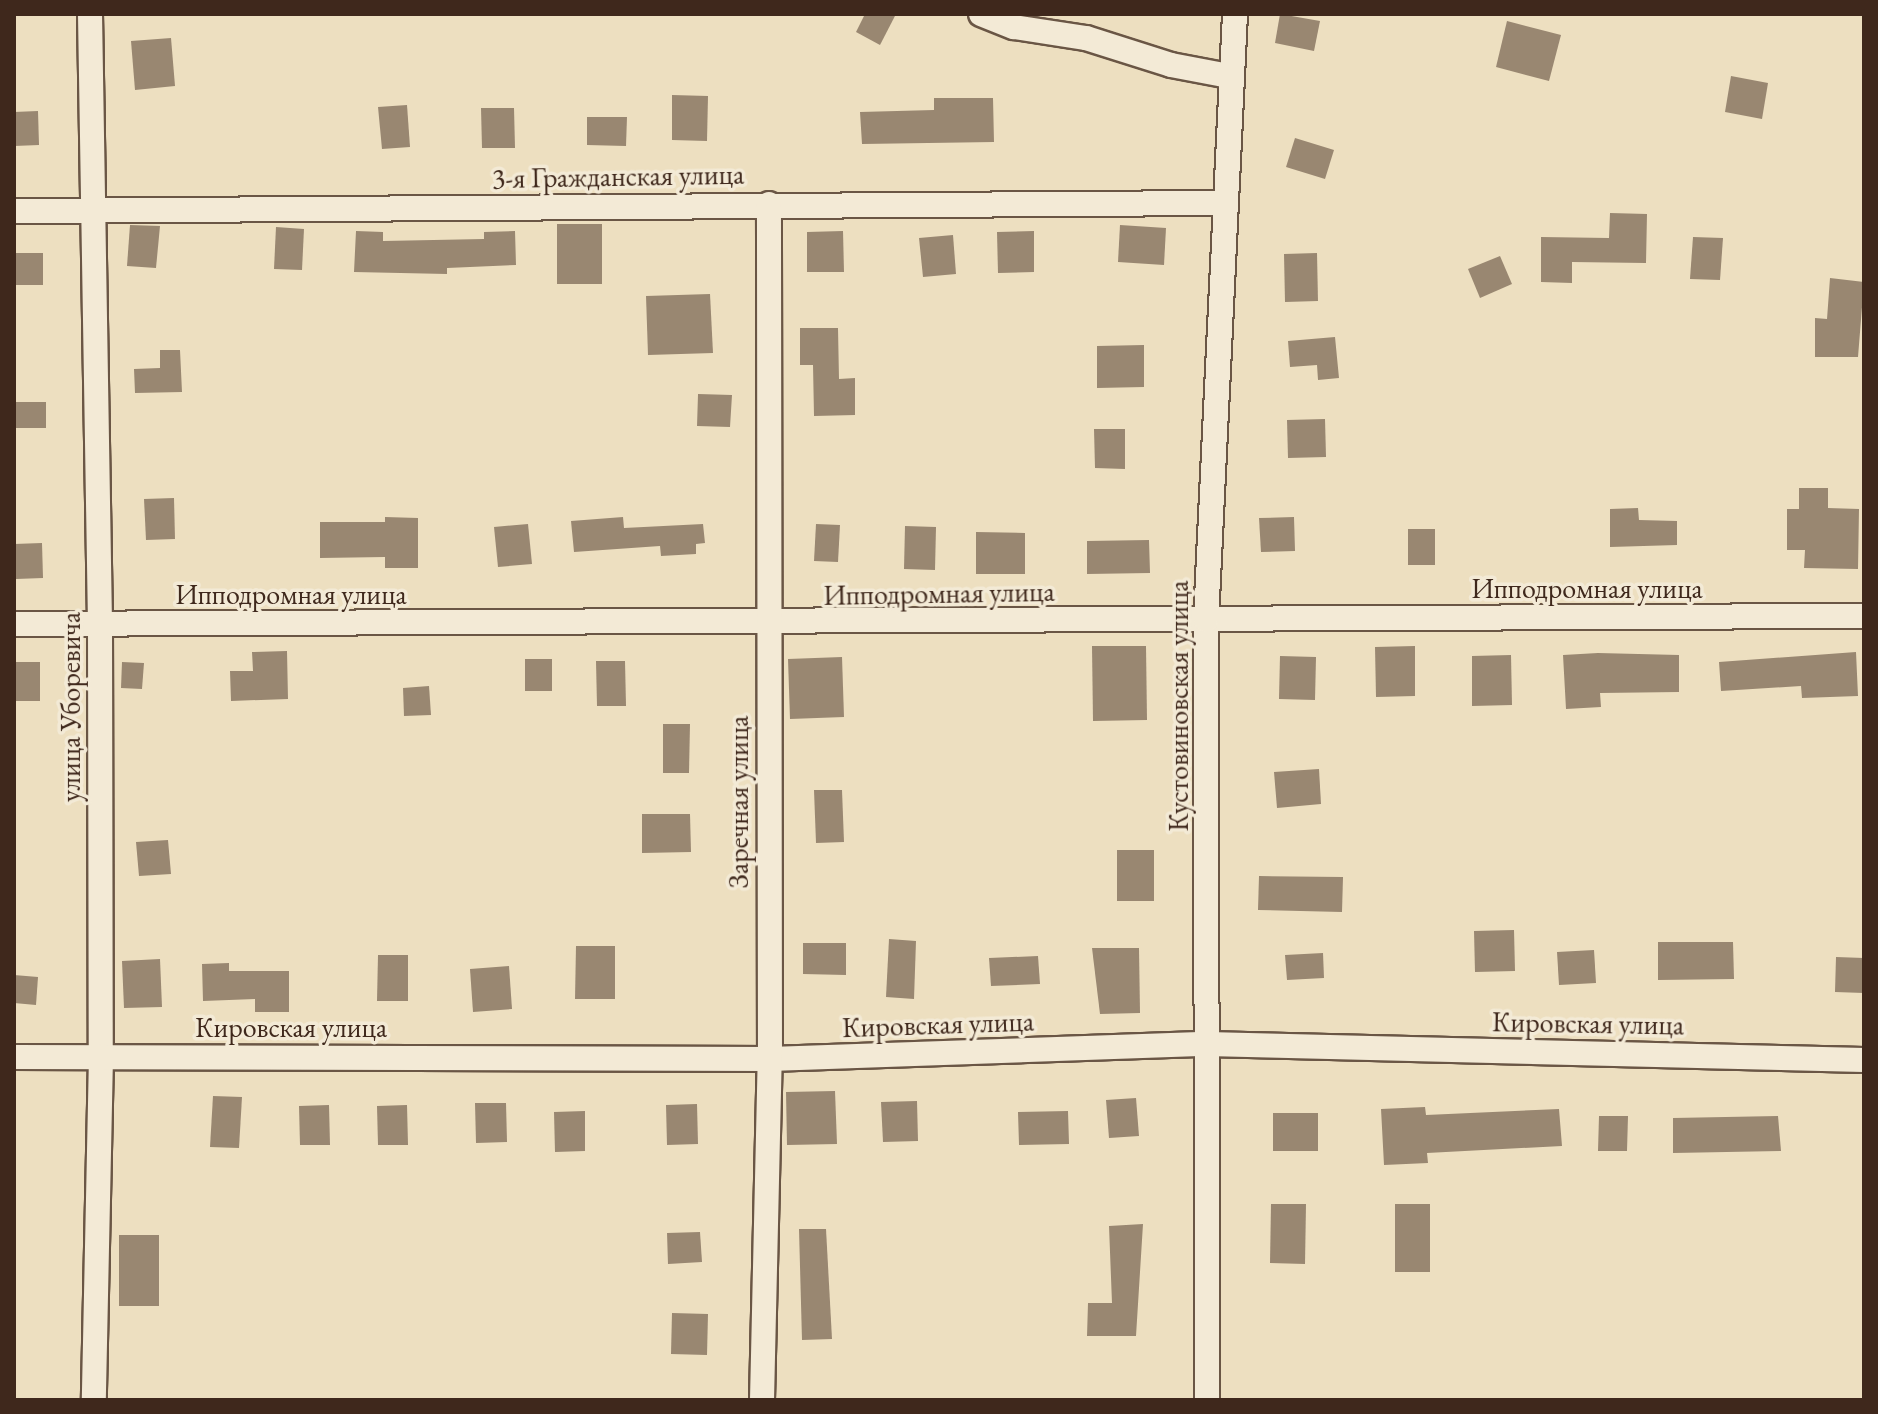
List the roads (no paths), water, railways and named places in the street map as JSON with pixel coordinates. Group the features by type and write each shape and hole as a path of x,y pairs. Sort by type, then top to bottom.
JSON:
{"street":[{"name":"улица Уборевича","path":"90,14 96,211 100,624 101,1056 94,1400"},
{"path":"981,14 1014,27 1086,38 1171,65 1229,76"},
{"name":"Кустовиновская улица","path":"1207,1400 1206,620 1229,76 1235,14"},
{"name":"3-я Гражданская улица","path":"14,211 1223,203"},
{"name":"Заречная улица","path":"762,1400 770,1059 767,624 769,204"},
{"name":"Ипподромная улица","path":"14,624 767,624 1864,616"},
{"name":"Кировская улица","path":"14,1057 770,1059 1207,1044 1864,1060"}]}
